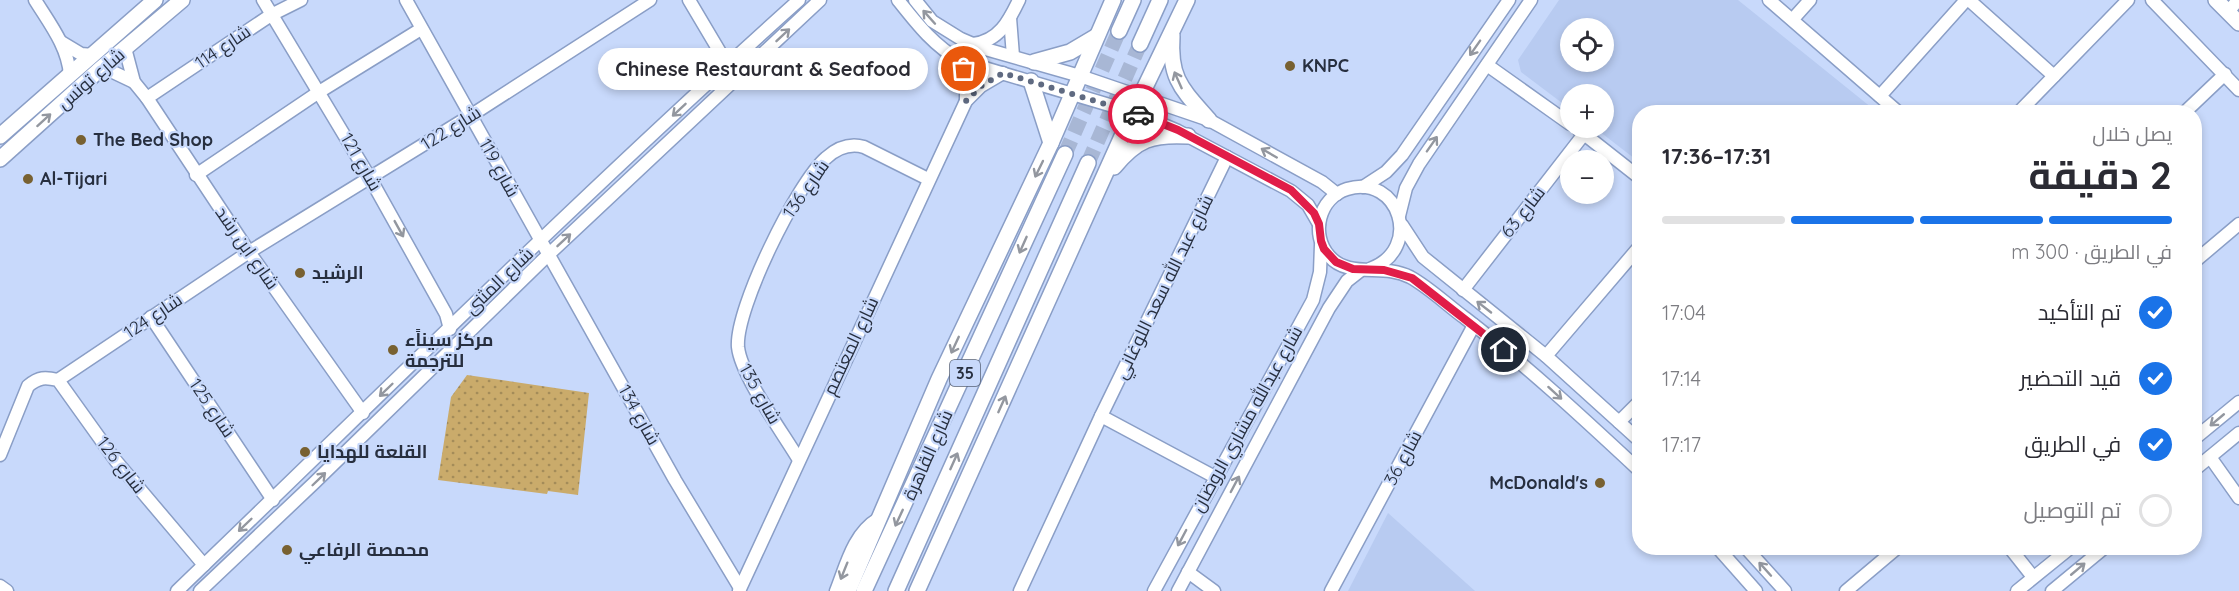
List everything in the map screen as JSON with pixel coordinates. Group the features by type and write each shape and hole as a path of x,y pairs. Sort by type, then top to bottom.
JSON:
{"main road":[{"name":"شارع تونس","path":"0,136 155,0"},
{"name":"شارع تونس","path":"0,159 182,0"},
{"path":"848,591 939,379 1051,142 1113,0"},
{"path":"1119,31 1133,0"},
{"path":"1140,44 1160,0"},
{"path":"917,591 1133,112 1187,0"},
{"path":"2216,0 2236,16"},
{"path":"1173,30 1172,51 1175,77 1188,97 1209,120"},
{"path":"1034,62 1071,52 1098,36"},
{"path":"1031,81 1051,142"},
{"path":"1103,181 1124,156 1140,142 1166,135 1188,136"},
{"name":"شارع القاهرة","path":"864,591 1065,154"},
{"name":"شارع القاهرة","path":"896,591 1088,163"}],"street":[{"path":"35,0 60,41 66,54 70,75"},
{"name":"شارع 121","path":"263,0 370,178 446,314 450,329"},
{"name":"شارع 114","path":"147,98 271,15 301,0"},
{"name":"شارع 119","path":"406,0 540,241"},
{"name":"شارع 122","path":"249,252 470,116 650,0"},
{"path":"689,0 727,64"},
{"name":"شارع المثنى","path":"177,591 540,241 727,64 799,0"},
{"name":"شارع المثنى","path":"200,591 548,255 820,0"},
{"path":"898,0 930,38 961,61 1133,112 1188,136 1291,190 1308,205 1319,224 1324,249 1336,262 1353,269 1399,273 1421,285 1535,375 1632,464"},
{"path":"915,0 932,21 971,44 1080,76 1222,125 1322,182 1337,194"},
{"path":"971,44 992,38 1003,29 1019,0"},
{"path":"1319,224 1325,207 1337,194 1363,187 1386,172 1406,150 1509,0"},
{"path":"1366,269 1386,260 1397,247 1401,229 1400,218 1410,180 1531,0"},
{"path":"1769,0 1890,105"},
{"path":"1793,19 1810,0"},
{"path":"1880,96 1968,0 2054,76"},
{"path":"2026,105 2128,0"},
{"path":"2152,0 2239,90"},
{"path":"1011,17 1010,37 1013,56"},
{"path":"196,175 319,92 421,29"},
{"path":"60,41 81,54 93,55"},
{"name":"شارع ابن رشد","path":"125,48 134,82 147,98 249,252 363,412"},
{"name":"شارع المعتصم","path":"961,61 966,77 966,101"},
{"path":"1487,64 1560,117"},
{"name":"شارع ابن رشد","path":"101,69 134,82"},
{"name":"شارع المعتصم","path":"740,589 966,101 981,86 1003,73"},
{"path":"2193,105 2225,75"},
{"name":"شارع 63","path":"1463,290 1575,138"},
{"path":"1589,138 1632,172"},
{"name":"شارع 136","path":"782,223 821,163 832,153 848,146 869,148 928,179"},
{"path":"1406,150 1404,158 1407,162 1419,164"},
{"name":"شارع عبد الله سعد اللوغاني","path":"1020,591 1101,416 1227,157"},
{"path":"1291,190 1301,183 1301,171"},
{"path":"1363,187 1378,191 1385,196 1418,252 1432,266 1546,356 1632,434"},
{"name":"شارع 135","path":"782,223 762,265 743,318 738,336 738,349 747,375 799,460"},
{"path":"2202,255 2239,224"},
{"name":"شارع 134","path":"540,241 675,480 740,589"},
{"name":"شارع عبدالله مشاري الروضان","path":"1154,591 1313,300 1320,272 1321,241"},
{"name":"شارع 124","path":"58,380 249,252"},
{"path":"1546,356 1632,255"},
{"path":"1421,285 1416,277 1417,269 1423,265 1432,266"},
{"name":"شارع عبدالله مشاري الروضان","path":"1178,591 1329,308 1347,280 1366,269"},
{"path":"1313,300 1318,297 1323,298 1328,302 1329,308"},
{"name":"شارع 125","path":"151,317 273,500"},
{"name":"شارع 36","path":"1330,591 1474,325"},
{"path":"0,455 28,386 44,377 58,380"},
{"name":"شارع 126","path":"58,380 116,461 204,564"},
{"path":"1259,398 1260,406 1266,411 1274,410"},
{"path":"2202,431 2239,402"},
{"path":"1619,422 1632,409"},
{"path":"1101,416 1215,477"},
{"path":"1245,422 1253,422 1259,427 1261,434"},
{"path":"2202,464 2239,434"},
{"path":"2210,457 2239,498"},
{"path":"836,591 859,537 867,526 878,519"},
{"path":"1724,555 1756,591"},
{"path":"1752,555 1785,591"},
{"path":"1846,591 1889,555"},
{"path":"2016,555 2033,577"},
{"path":"2017,591 2061,555"},
{"path":"2052,591 2096,555"},
{"path":"1188,572 1214,591"},
{"path":"0,586 7,591"}],"shaded area":[{"path":"1559,0 1738,0 1868,105 1632,105 1632,157 1608,138 1614,138 1614,84 1560,84 1560,101 1521,72 1518,60"},
{"path":"467,375 589,393 578,495 548,491 547,494 438,480 451,397"},
{"path":"1388,513 1475,591 1348,591"}],"tunnel":[{"path":"1065,154 1119,31"},
{"path":"1088,163 1140,44"}],"way so far":[{"path":"964,69 966,101 981,86 1003,73 1138,114"}],"place":[{"name":"KNPC","path":"1290,66"},
{"name":"Chinese Restaurant & Seafood","path":"964,69"},
{"name":"The Bed Shop","path":"81,140"},
{"name":"Al-Tijari","path":"28,179"},
{"name":"الرشيد","path":"300,273"},
{"name":"مركز سيناًء للترجمة","path":"393,350"},
{"name":"القلعة للهدايا","path":"305,452"},
{"name":"McDonald's","path":"1600,483"},
{"name":"محمصة الرفاعي","path":"287,550"}],"route":[{"path":"1138,114 1178,130 1291,190 1314,213 1319,224 1324,249 1336,262 1353,269 1384,270 1412,278 1504,350"}]}
